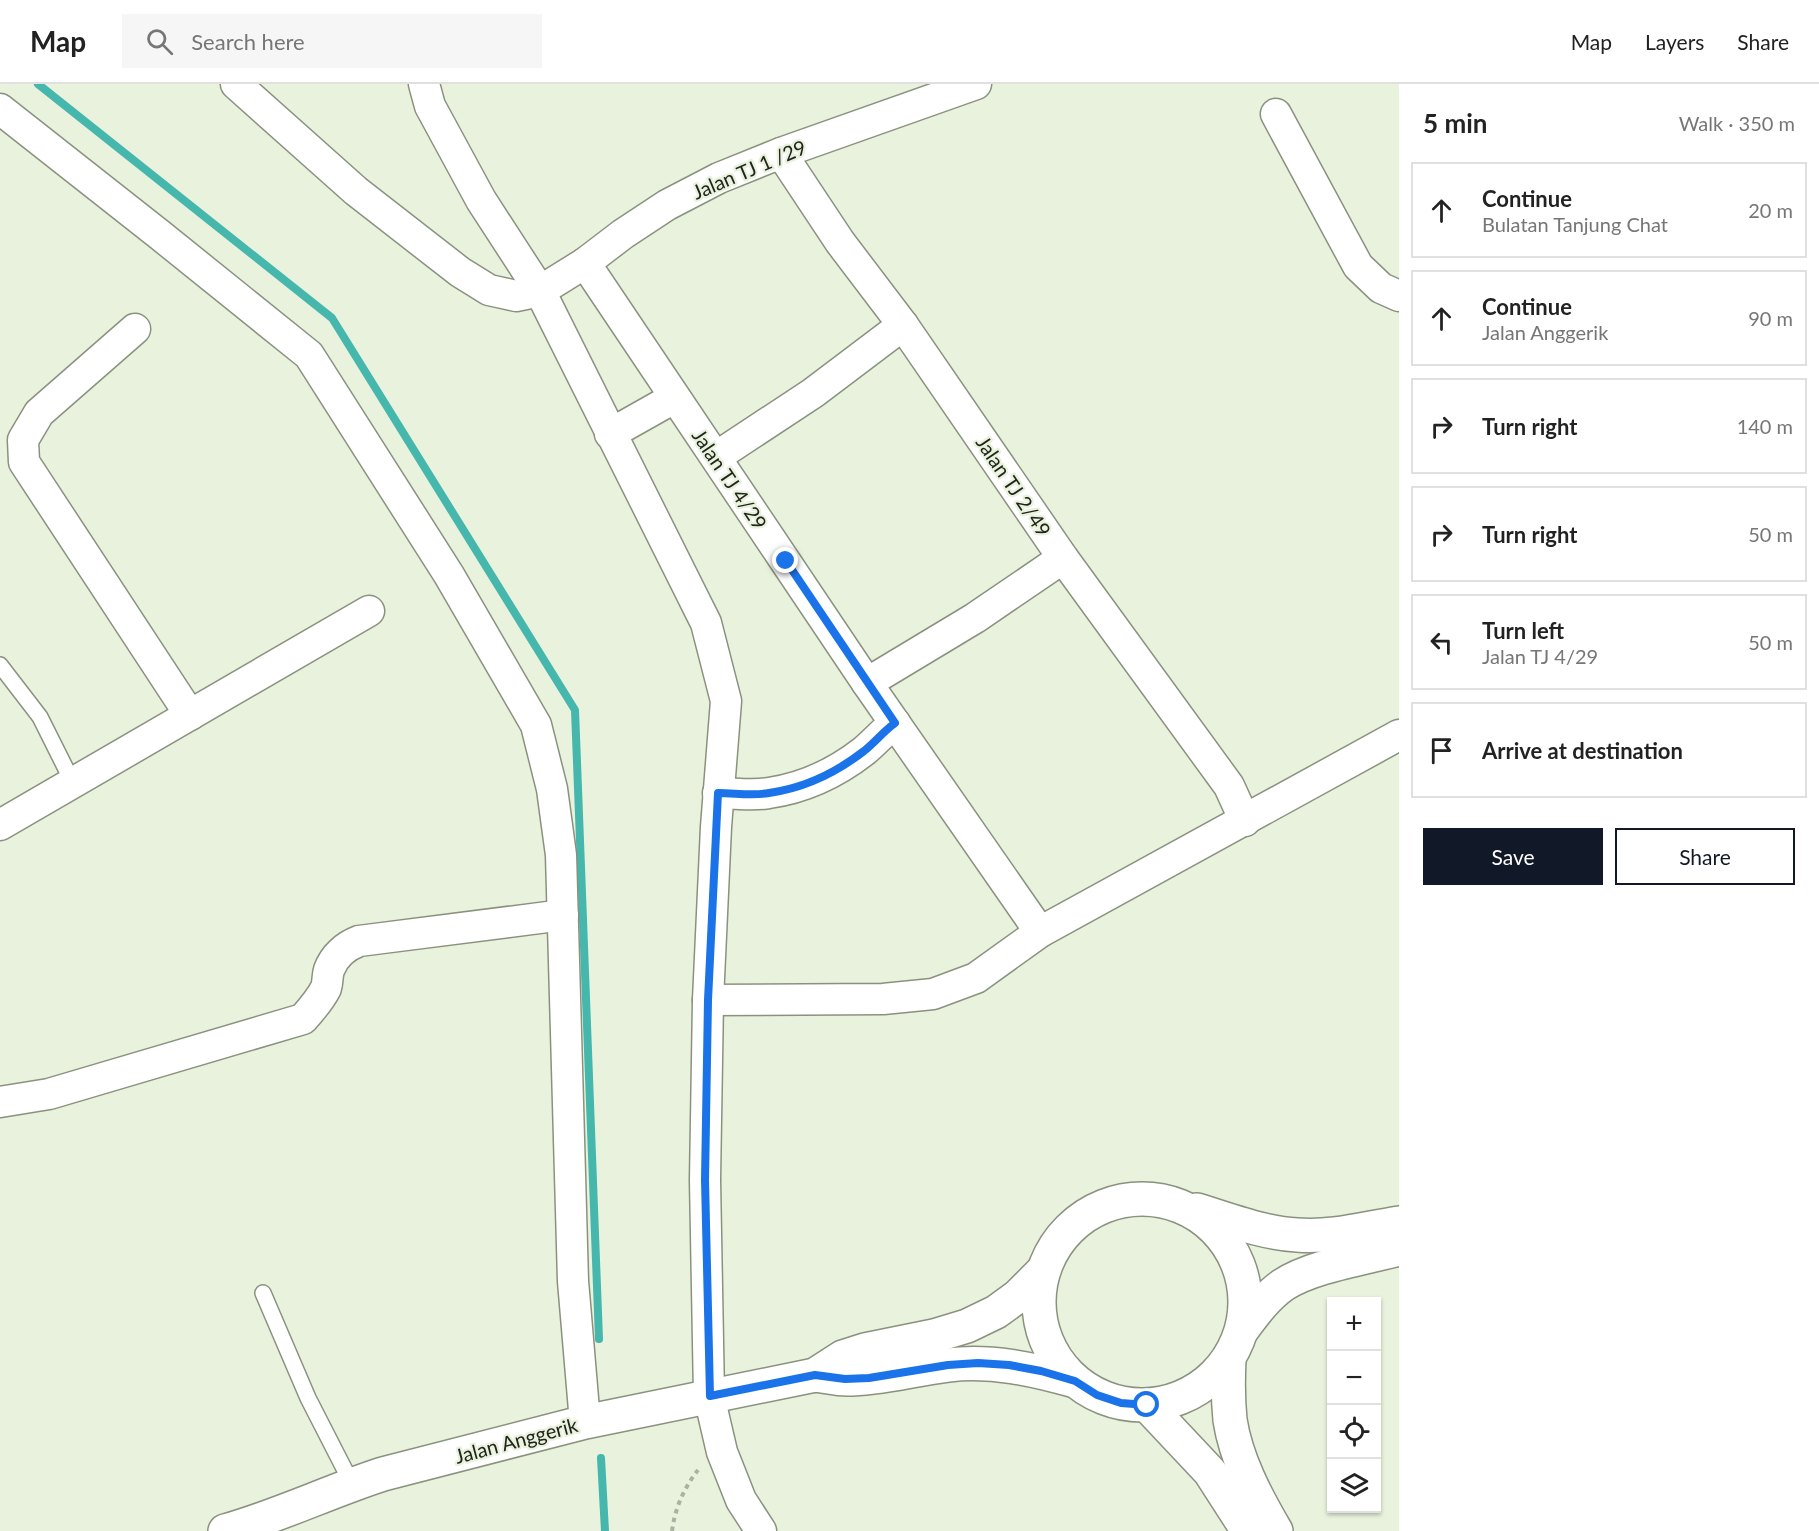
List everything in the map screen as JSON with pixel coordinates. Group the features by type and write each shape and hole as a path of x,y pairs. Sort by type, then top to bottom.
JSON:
{"main road":[{"path":"1399,1223 1332,1234 1298,1236 1272,1232 1172,1203 1146,1199 1119,1201 1093,1210 1071,1226 1054,1247 1042,1271 1038,1303 1043,1334 1058,1362 1075,1381 1097,1395 1121,1403 1147,1405 1178,1399 1206,1383 1229,1359 1242,1330 1262,1304 1283,1285 1306,1273 1399,1249"},
{"path":"1172,1203 1203,1218 1227,1243 1241,1273 1245,1307 1242,1330"},
{"name":"Jalan Anggerik","path":"815,1375 843,1357 967,1326 996,1312 1018,1296 1042,1271"},
{"path":"1229,1359 1228,1388 1231,1420 1238,1451 1258,1501 1276,1531"},
{"name":"Jalan Anggerik","path":"225,1531 250,1524 383,1474 585,1422 815,1375 845,1379 869,1378 948,1365 978,1363 1009,1365 1075,1381"},
{"path":"1147,1405 1210,1472 1248,1531"}],"street":[{"path":"236,84 356,191 460,272 489,290 516,296 540,291"},
{"path":"424,84 430,106 481,200 540,291 706,623 726,701 718,793 708,1000 705,1180 710,1396 722,1452 741,1500 761,1531"},
{"name":"Jalan TJ 1 /29","path":"540,291 585,263 667,205 719,178 781,153 976,84"},
{"path":"1,111 309,355 449,575 536,724 552,789 561,855 573,1281 585,1422"},
{"path":"1276,114 1358,266 1382,288 1399,296"},
{"name":"Jalan TJ 2/49","path":"781,153 840,242 903,325 1063,558 1229,786 1245,821"},
{"name":"Jalan TJ 4/29","path":"585,263 608,294 674,398 867,683 1040,932"},
{"path":"716,457 813,393 903,325"},
{"path":"135,329 39,413 23,440 24,462 190,714"},
{"path":"610,434 674,398"},
{"path":"867,683 975,618 1063,558"},
{"path":"0,825 369,611"},
{"path":"718,793 768,794 806,784 839,768 866,749 895,723"},
{"path":"708,1000 883,999 933,994 976,978 1040,932 1399,735"},
{"path":"0,1102 49,1094 303,1019 319,1001 337,957 347,946 358,940 563,915"}],"lane":[{"path":"0,665 40,717 73,783"},
{"path":"263,1293 308,1398 352,1484"}],"path":[{"path":"672,1531 683,1492 707,1459 722,1452"}],"waterway":[{"path":"38,84 332,318 575,710 599,1339"},
{"path":"601,1458 605,1531"}],"route":[{"path":"786,561 895,723 866,749 839,768 806,784 768,794 718,793 708,1000 705,1180 710,1396 815,1375 845,1379 869,1378 948,1365 978,1363 1009,1365 1041,1371 1075,1381 1097,1395 1121,1403 1147,1405"}]}
